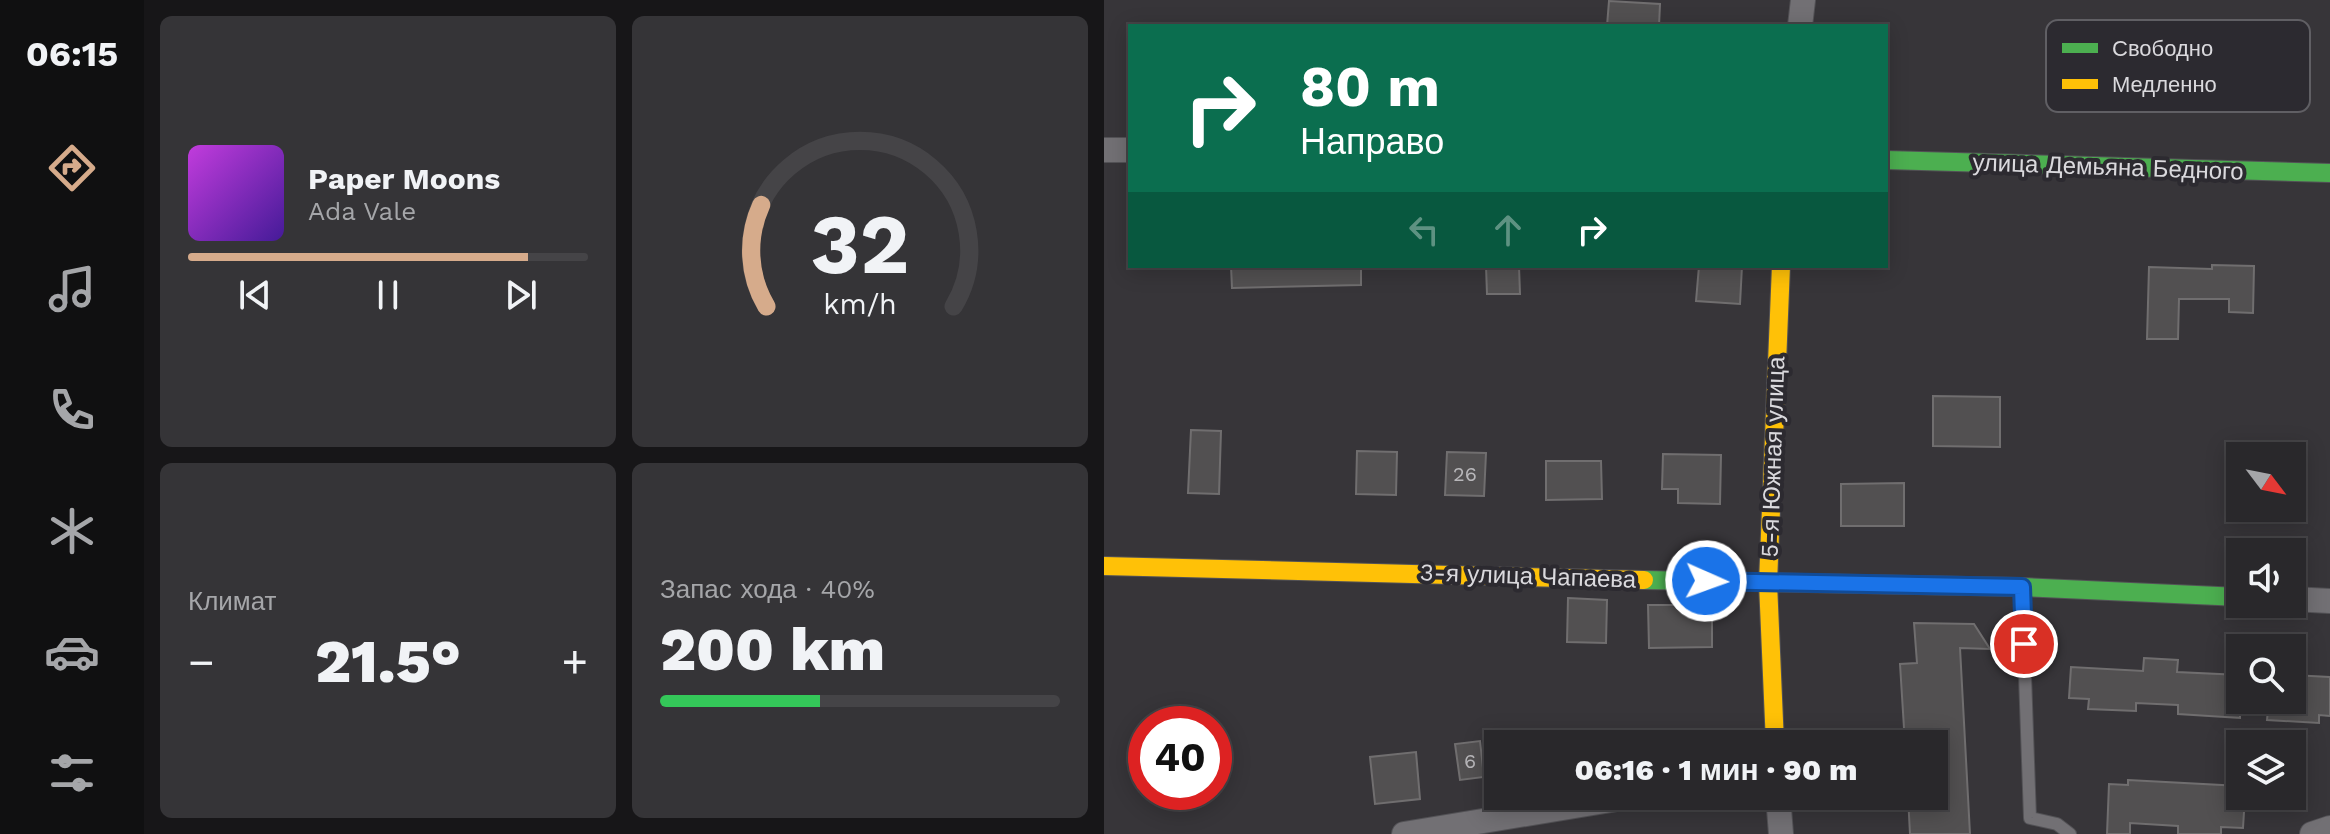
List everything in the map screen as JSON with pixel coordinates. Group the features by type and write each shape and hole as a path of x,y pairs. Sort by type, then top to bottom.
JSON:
{"street":[{"path":"1800,24 1803,0"},
{"path":"1104,150 1128,150"},
{"name":"улица Демьяна Бедного","path":"1888,160 2330,173"},
{"name":"5-я Южная улица","path":"1774,730 1768,583 1781,268"},
{"name":"3-я улица Чапаева","path":"1104,566 2022,587 2226,596"},
{"path":"2306,600 2330,601"},
{"path":"1404,834 1550,810"},
{"path":"1779,810 1781,834"},
{"path":"2312,834 2330,828"}],"lane":[{"path":"2022,587 2030,818 2057,824 2070,834"}],"building":[{"path":"1609,1 1660,4 1659,24 1607,24"},
{"path":"2212,265 2254,266 2253,313 2229,312 2229,299 2179,299 2178,339 2147,339 2149,267 2212,269"},
{"path":"1231,268 1361,268 1361,285 1232,288"},
{"path":"1486,268 1519,268 1520,294 1487,294"},
{"path":"1699,268 1742,268 1740,304 1696,301"},
{"path":"1933,396 2000,397 2000,447 1933,446"},
{"path":"1191,430 1221,431 1219,494 1188,493"},
{"path":"1357,451 1397,452 1396,495 1356,494"},
{"path":"1447,452 1486,453 1484,496 1445,495"},
{"path":"1663,454 1721,455 1720,504 1678,503 1678,489 1662,489"},
{"path":"1546,461 1601,461 1602,499 1546,500"},
{"path":"1904,483 1904,526 1841,526 1841,484"},
{"path":"1568,598 1607,600 1606,643 1567,642"},
{"path":"1648,605 1712,605 1712,647 1649,648"},
{"path":"1914,623 1974,624 1990,649 1960,648 1970,834 1910,834 1909,810 1948,810 1948,730 1904,730 1900,664 1917,663"},
{"path":"2144,658 2178,660 2177,672 2226,674 2226,714 2240,714 2240,718 2178,714 2178,705 2136,703 2136,711 2088,709 2089,699 2069,698 2071,667 2143,671"},
{"path":"2306,676 2330,677 2330,716 2319,715 2319,723 2267,720 2268,714 2306,714"},
{"path":"1480,741 1484,777 1460,780 1455,744"},
{"path":"1416,752 1420,799 1375,804 1370,757"},
{"path":"2128,780 2226,785 2226,810 2244,810 2243,828 2221,827 2221,834 2178,834 2178,826 2130,823 2130,834 2107,834 2109,784 2128,785"}],"traffic: fast":[{"path":"1888,160 2330,173"},
{"path":"1644,580 2022,587 2226,596"}],"traffic: slow":[{"path":"1774,730 1768,583 1781,268"},
{"path":"1104,566 1644,580"}],"route":[{"path":"1706,581 2022,587 2024,644"}]}
